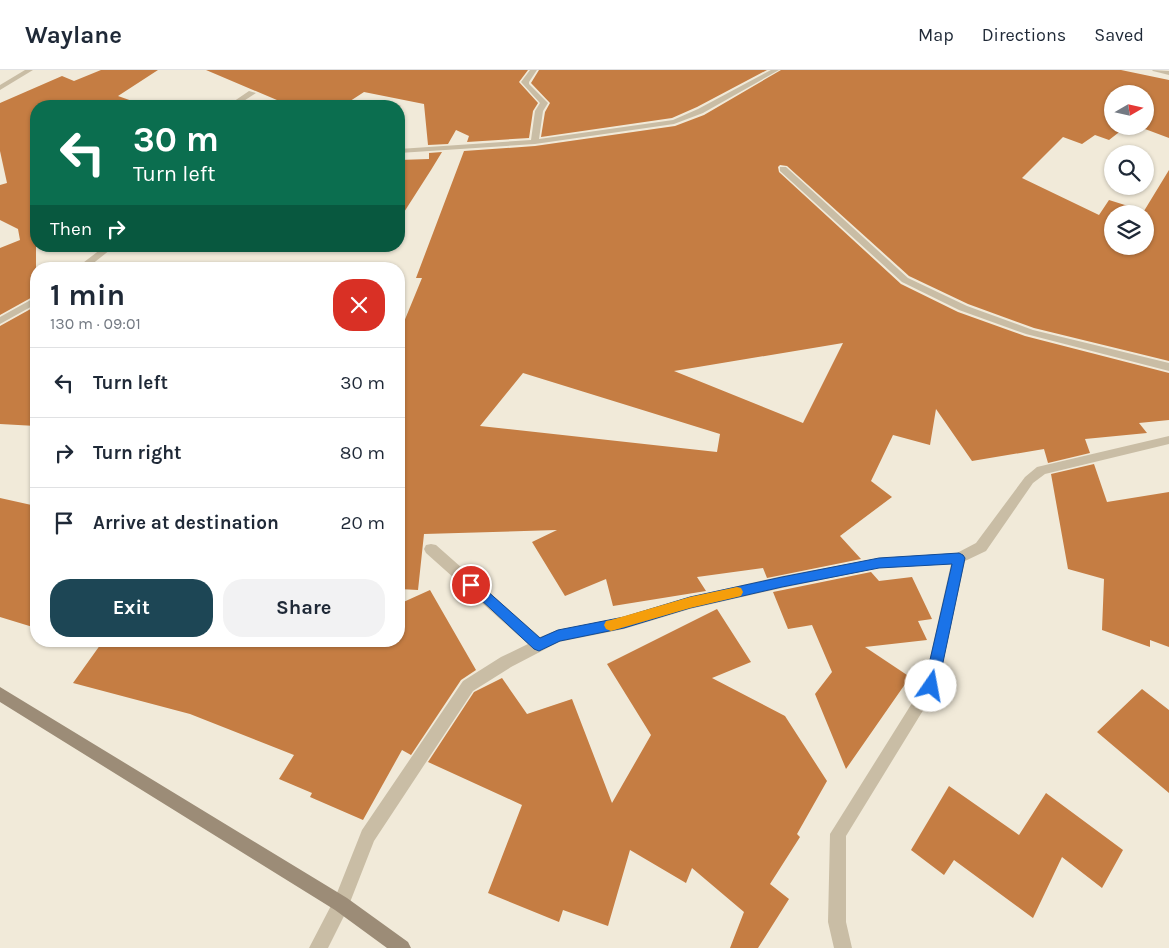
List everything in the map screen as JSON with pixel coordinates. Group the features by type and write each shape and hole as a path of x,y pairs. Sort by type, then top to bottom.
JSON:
{"street":[{"path":"0,88 30,70"},
{"path":"534,70 525,82 526,86 544,103 539,111 535,142"},
{"path":"405,151 535,142 674,122 722,102 749,82 776,70"},
{"path":"1155,70 1169,73"},
{"path":"241,100 252,93"},
{"path":"783,169 905,280 963,308 1030,332 1169,368"},
{"path":"89,262 103,252"},
{"path":"0,321 30,304"},
{"path":"318,948 341,904 368,836 468,686 506,662 558,636 624,623 690,603 879,563 959,558 981,547 1029,480 1041,470 1169,440"},
{"path":"431,549 539,645"},
{"path":"843,948 837,922 836,906 838,834 931,686 959,558"},
{"path":"0,694 341,904 402,948"}],"building":[{"path":"101,70 158,70 118,96 129,100 30,100 30,252 36,252 36,262 30,262 30,298 0,315 0,248 20,240 18,229 0,220 0,185 7,183 0,151 0,103 62,76 74,81"},
{"path":"206,70 528,70 519,82 538,103 533,111 529,138 467,142 469,136 456,130 448,144 428,145 424,104 364,92 352,100 277,100"},
{"path":"539,70 767,70 672,118 541,137 545,112 550,103 531,83"},
{"path":"781,70 1121,70 1169,80 1169,138 1154,132 1154,85 1104,85 1104,135 1115,135 1109,140 1095,135 1082,144 1063,137 1022,178 1099,215 1104,208 1104,255 1154,255 1154,205 1148,205 1169,170 1169,361 1034,328 968,304 909,276 787,166 780,165 778,167 779,172 901,284 958,312 1025,336 1169,373 1169,420 1139,423 1147,433 1085,439 1090,453 1048,463 1044,449 972,461 936,409 930,445 893,435 871,481 892,497 840,536 861,559 767,578 763,568 697,577 706,591 613,606 606,579 565,596 532,542 557,530 424,534 418,590 405,589 405,319 422,278 416,278 464,151 535,146 675,126 704,115","holes":["843,343 803,423 674,371","523,373 720,434 717,452 480,426"]},
{"path":"442,152 405,211 405,160 429,159 429,153"},
{"path":"1109,200 1125,205 1106,205"},
{"path":"30,309 30,426 0,424 0,326"},
{"path":"1094,464 1107,502 1169,492 1169,647 1150,640 1150,647 1102,630 1104,579 1068,569 1051,474"},
{"path":"0,498 30,505 30,626 0,617"},
{"path":"871,572 879,581 912,577 932,619 918,621 927,640 865,647 910,677 846,769 815,694 832,672 812,625 788,629 773,592"},
{"path":"430,590 476,670 461,680 411,755 402,750 363,820 310,797 312,793 279,779 294,755 190,714 73,683 99,647 405,647 405,601"},
{"path":"717,609 751,662 712,678 785,716 827,781 797,834 800,837 770,884 789,899 758,948 730,948 744,912 692,868 686,883 630,850 608,926 563,910 559,922 488,893 522,805 428,762 474,692 502,678 527,714 572,699 612,803 651,735 607,664"},
{"path":"1142,689 1169,710 1169,793 1097,732"},
{"path":"949,786 1019,835 1046,793 1123,850 1102,888 1062,857 1033,918 954,860 944,875 911,850"}],"slow traffic":[{"path":"611,625 737,592"}],"route":[{"path":"471,585 539,645 558,636 624,623 690,603 782,582 879,563 959,558 931,686"}]}
